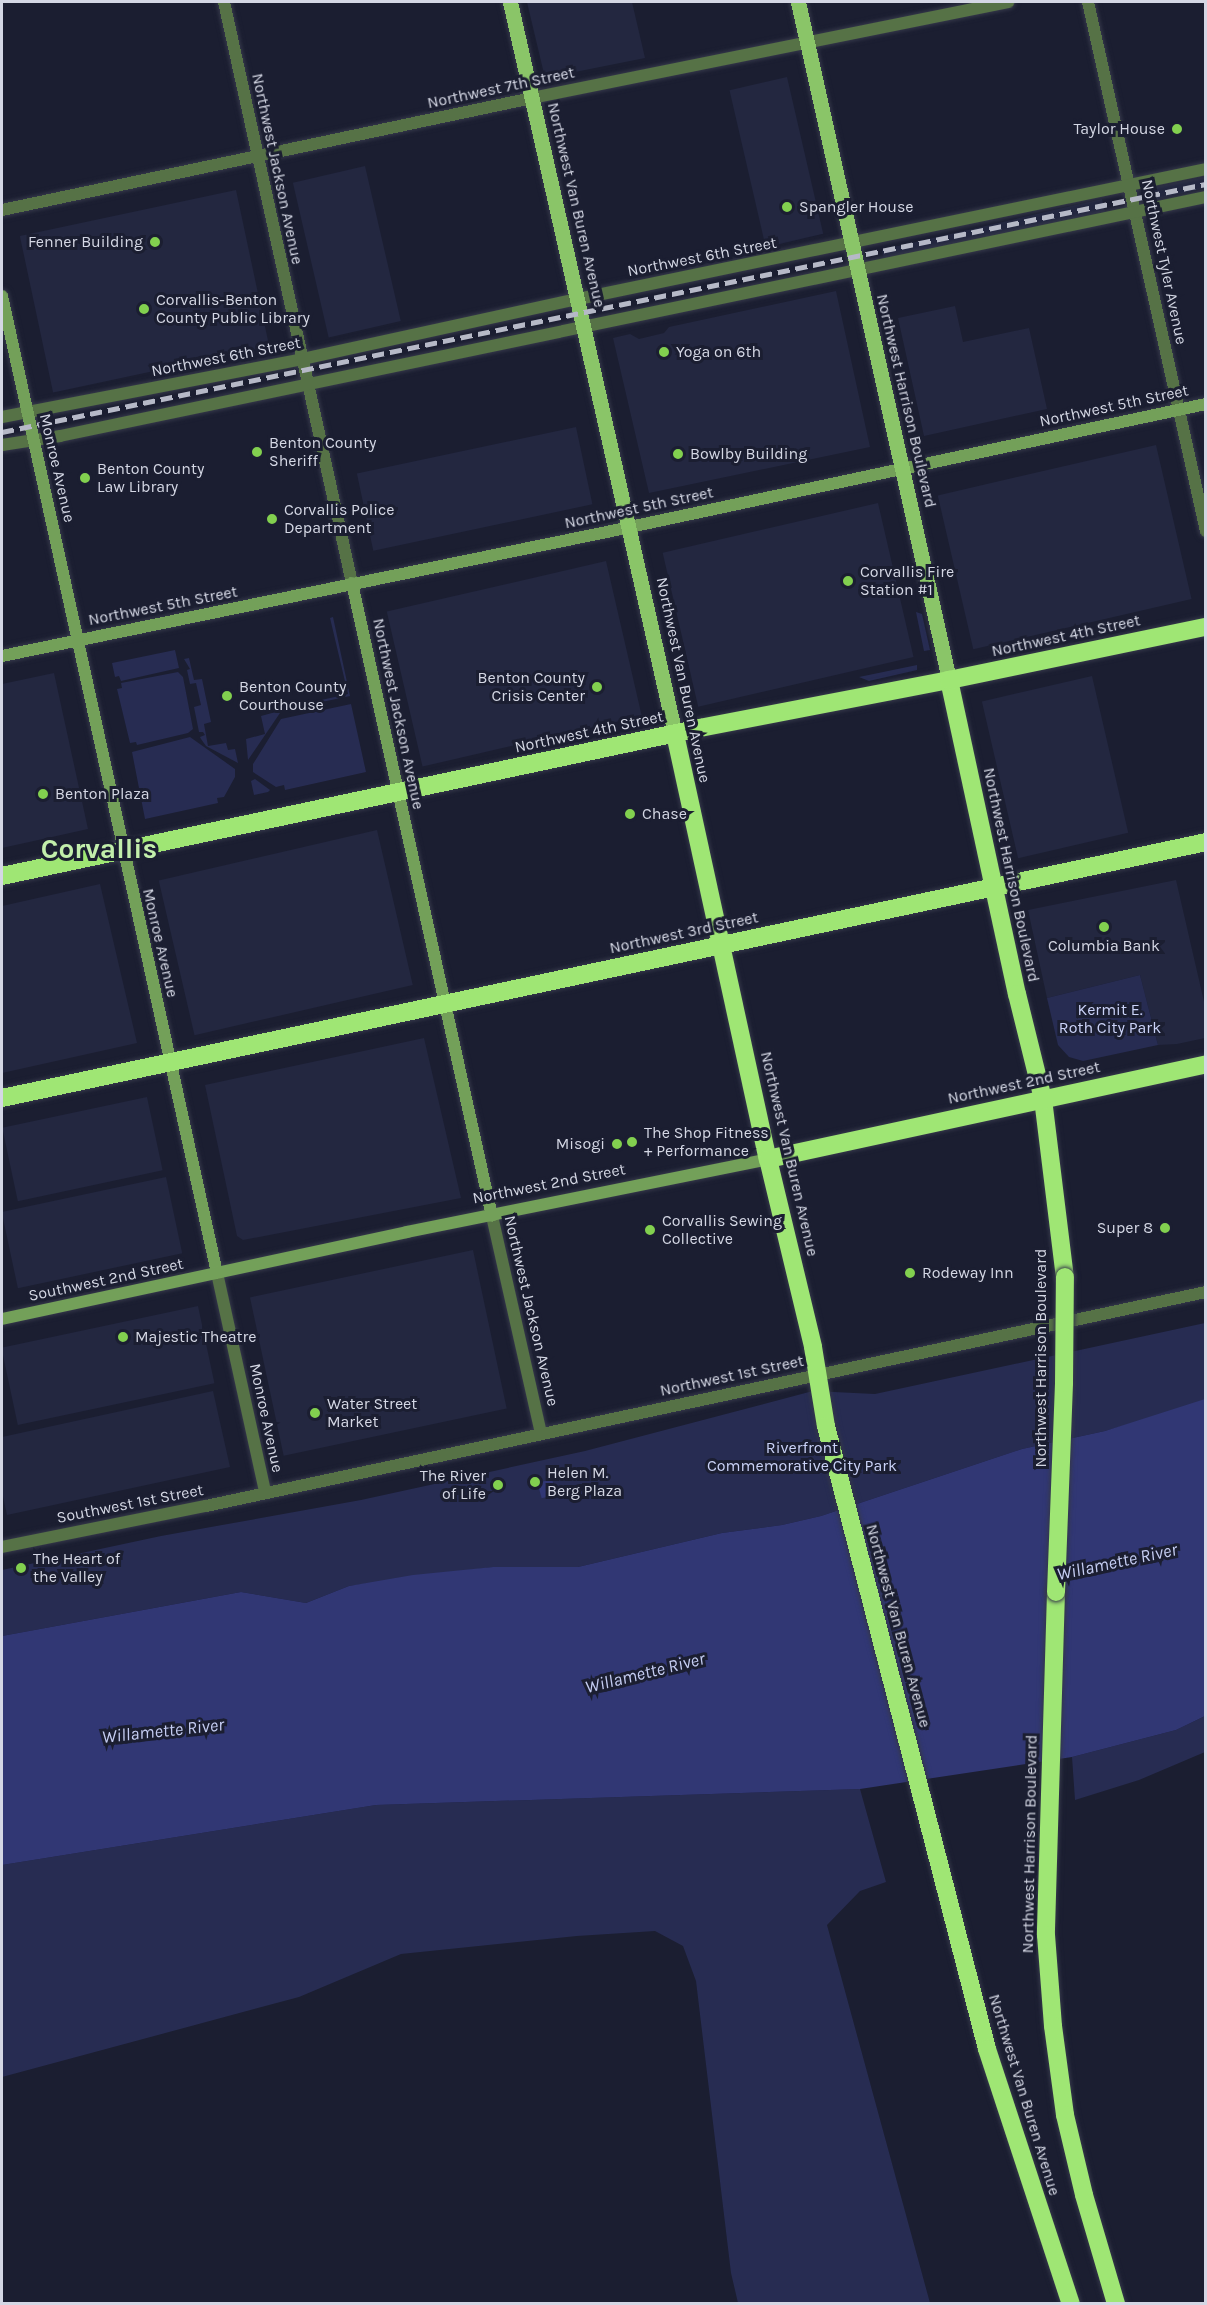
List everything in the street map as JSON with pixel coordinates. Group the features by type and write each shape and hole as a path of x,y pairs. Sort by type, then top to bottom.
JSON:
{"highway":[{"name":"Northwest 4th Street","path":"2,876 675,734 1206,627"},
{"name":"Northwest Harrison Boulevard","path":"949,680 1043,1100 1065,1277 1064,1383 1046,1935 1053,2026 1065,2115 1084,2195 1116,2304"},
{"name":"Northwest Van Buren Avenue","path":"675,734 768,1160 795,1263 826,1426 987,2049 1071,2304"},
{"name":"Northwest 3rd Street","path":"2,1098 1206,842"},
{"name":"Northwest 2nd Street","path":"768,1160 1206,1064"}],"main road":[{"name":"Northwest Van Buren Avenue","path":"510,2 675,734"},
{"name":"Northwest Harrison Boulevard","path":"798,2 949,680"}],"street":[{"name":"Northwest Jackson Avenue","path":"224,2 306,384 541,1434"},
{"name":"Northwest 7th Street","path":"2,210 532,98 1008,2"},
{"name":"Northwest Tyler Avenue","path":"1088,2 1206,531"},
{"name":"Northwest 6th Street","path":"2,417 302,359 578,298 851,244 1206,169"},
{"path":"2,444 35,441 1206,197"},
{"name":"Monroe Avenue","path":"2,296 265,1492"},
{"name":"Northwest 5th Street","path":"2,656 629,527 1206,404"},
{"name":"Northwest 2nd Street","path":"217,1272 768,1160"},
{"name":"Southwest 2nd Street","path":"2,1319 217,1272"},
{"name":"Northwest 1st Street","path":"265,1492 1206,1292"},
{"name":"Southwest 1st Street","path":"2,1547 265,1492"}],"shaded area":[{"path":"527,2 632,2 645,58 545,78"},
{"path":"787,77 823,234 766,247 730,90"},
{"path":"365,166 401,321 329,338 293,183"},
{"path":"1205,177 1205,188 1145,202 1143,192 1146,189"},
{"path":"236,190 269,347 53,392 20,236"},
{"path":"1102,199 1105,212 885,263 882,250"},
{"path":"836,291 870,447 649,493 613,338 630,334 639,339 664,333 669,327"},
{"path":"955,306 963,342 1029,328 1047,409 924,436 898,318"},
{"path":"576,427 592,504 373,551 357,474"},
{"path":"1156,445 1192,599 973,649 938,495"},
{"path":"878,503 914,657 698,707 663,553"},
{"path":"606,561 642,716 423,767 387,612"},
{"path":"54,673 88,829 2,848 2,684"},
{"path":"1092,676 1128,833 1018,858 982,701"},
{"path":"377,830 413,985 195,1035 159,880"},
{"path":"1176,880 1205,1006 1205,1038 1177,1044 1158,1045 1140,975 1047,998 1028,910"},
{"path":"100,884 137,1043 2,1073 2,906"},
{"path":"424,1038 461,1198 243,1240 237,1236 205,1085"},
{"path":"147,1097 163,1170 18,1201 2,1128"},
{"path":"166,1177 182,1253 18,1288 2,1212"},
{"path":"473,1250 507,1408 284,1456 250,1297"},
{"path":"198,1306 214,1383 18,1425 2,1348"},
{"path":"213,1391 230,1467 7,1515 2,1492 2,1437"}],"green space":[{"path":"916,612 922,614 930,650 924,651"},
{"path":"333,617 350,696 308,705 308,703 348,694 330,618"},
{"path":"175,650 179,668 121,681 119,676 115,677 112,663"},
{"path":"189,658 194,680 202,679 211,722 204,724 208,746 226,743 228,750 235,749 238,763 206,746 200,737 205,735 199,732 194,707 201,705 196,683 190,684 187,670 190,669 184,659"},
{"path":"917,665 917,670 869,681 859,677"},
{"path":"178,672 183,677 193,729 188,733 137,745 136,742 130,743 117,689 122,688 121,683"},
{"path":"286,704 294,709 280,713 248,760 246,739 265,734 261,716 283,710"},
{"path":"351,704 366,772 285,790 284,785 276,787 253,772 253,764 281,719"},
{"path":"190,737 235,769 235,777 224,797 217,798 218,803 145,819 132,752"},
{"path":"255,779 270,790 254,795 251,781"},
{"name":"Kermit E. Roth City Park","path":"1140,975 1158,1045 1083,1061 1069,1057 1058,1045 1047,998"},
{"name":"Riverfront Commemorative City Park","path":"1205,1323 1205,1414 1175,1411 1105,1431 1022,1449 821,1516 782,1525 722,1533 578,1567 493,1567 349,1586 306,1603 241,1592 2,1636 2,1570 161,1536 361,1500 585,1451 813,1391 875,1394"},
{"path":"1205,1716 1205,1752 1139,1780 1075,1800 1072,1757 1176,1730"},
{"path":"860,1789 886,1882 860,1891 827,1925 930,2303 738,2303 731,2273 696,1981 683,1946 655,1931 577,1936 401,1954 299,1997 2,2077 2,1865 376,1805"}],"water":[{"name":"Willamette River","path":"1205,1399 1205,1716 1176,1730 1072,1757 860,1789 376,1805 2,1865 2,1636 241,1592 306,1603 349,1586 413,1575 493,1567 578,1567 722,1533 782,1525 821,1516 1022,1449 1105,1431"},
{"path":"552,1479 556,1494 542,1498 538,1483"}],"railway":[{"path":"2,432 1206,184"}],"place":[{"name":"Taylor House","path":"1177,129"},
{"name":"Spangler House","path":"787,207"},
{"name":"Fenner Building","path":"155,242"},
{"name":"Corvallis-Benton County Public Library","path":"144,309"},
{"name":"Yoga on 6th","path":"664,352"},
{"name":"Benton County Sheriff","path":"257,452"},
{"name":"Bowlby Building","path":"678,454"},
{"name":"Benton County Law Library","path":"85,478"},
{"name":"Corvallis Police Department","path":"272,519"},
{"name":"Corvallis Fire Station #1","path":"848,581"},
{"name":"Benton County Crisis Center","path":"597,687"},
{"name":"Benton County Courthouse","path":"227,696"},
{"name":"Benton Plaza","path":"43,794"},
{"name":"Chase","path":"630,814"},
{"name":"Columbia Bank","path":"1104,927"},
{"name":"The Shop Fitness + Performance","path":"632,1142"},
{"name":"Misogi","path":"617,1144"},
{"name":"Super 8","path":"1165,1228"},
{"name":"Corvallis Sewing Collective","path":"650,1230"},
{"name":"Rodeway Inn","path":"910,1273"},
{"name":"Majestic Theatre","path":"123,1337"},
{"name":"Water Street Market","path":"315,1413"},
{"name":"Helen M. Berg Plaza","path":"535,1482"},
{"name":"The River of Life","path":"498,1485"},
{"name":"The Heart of the Valley","path":"21,1568"}],"district":[{"name":"Corvallis","path":"99,849"}]}
